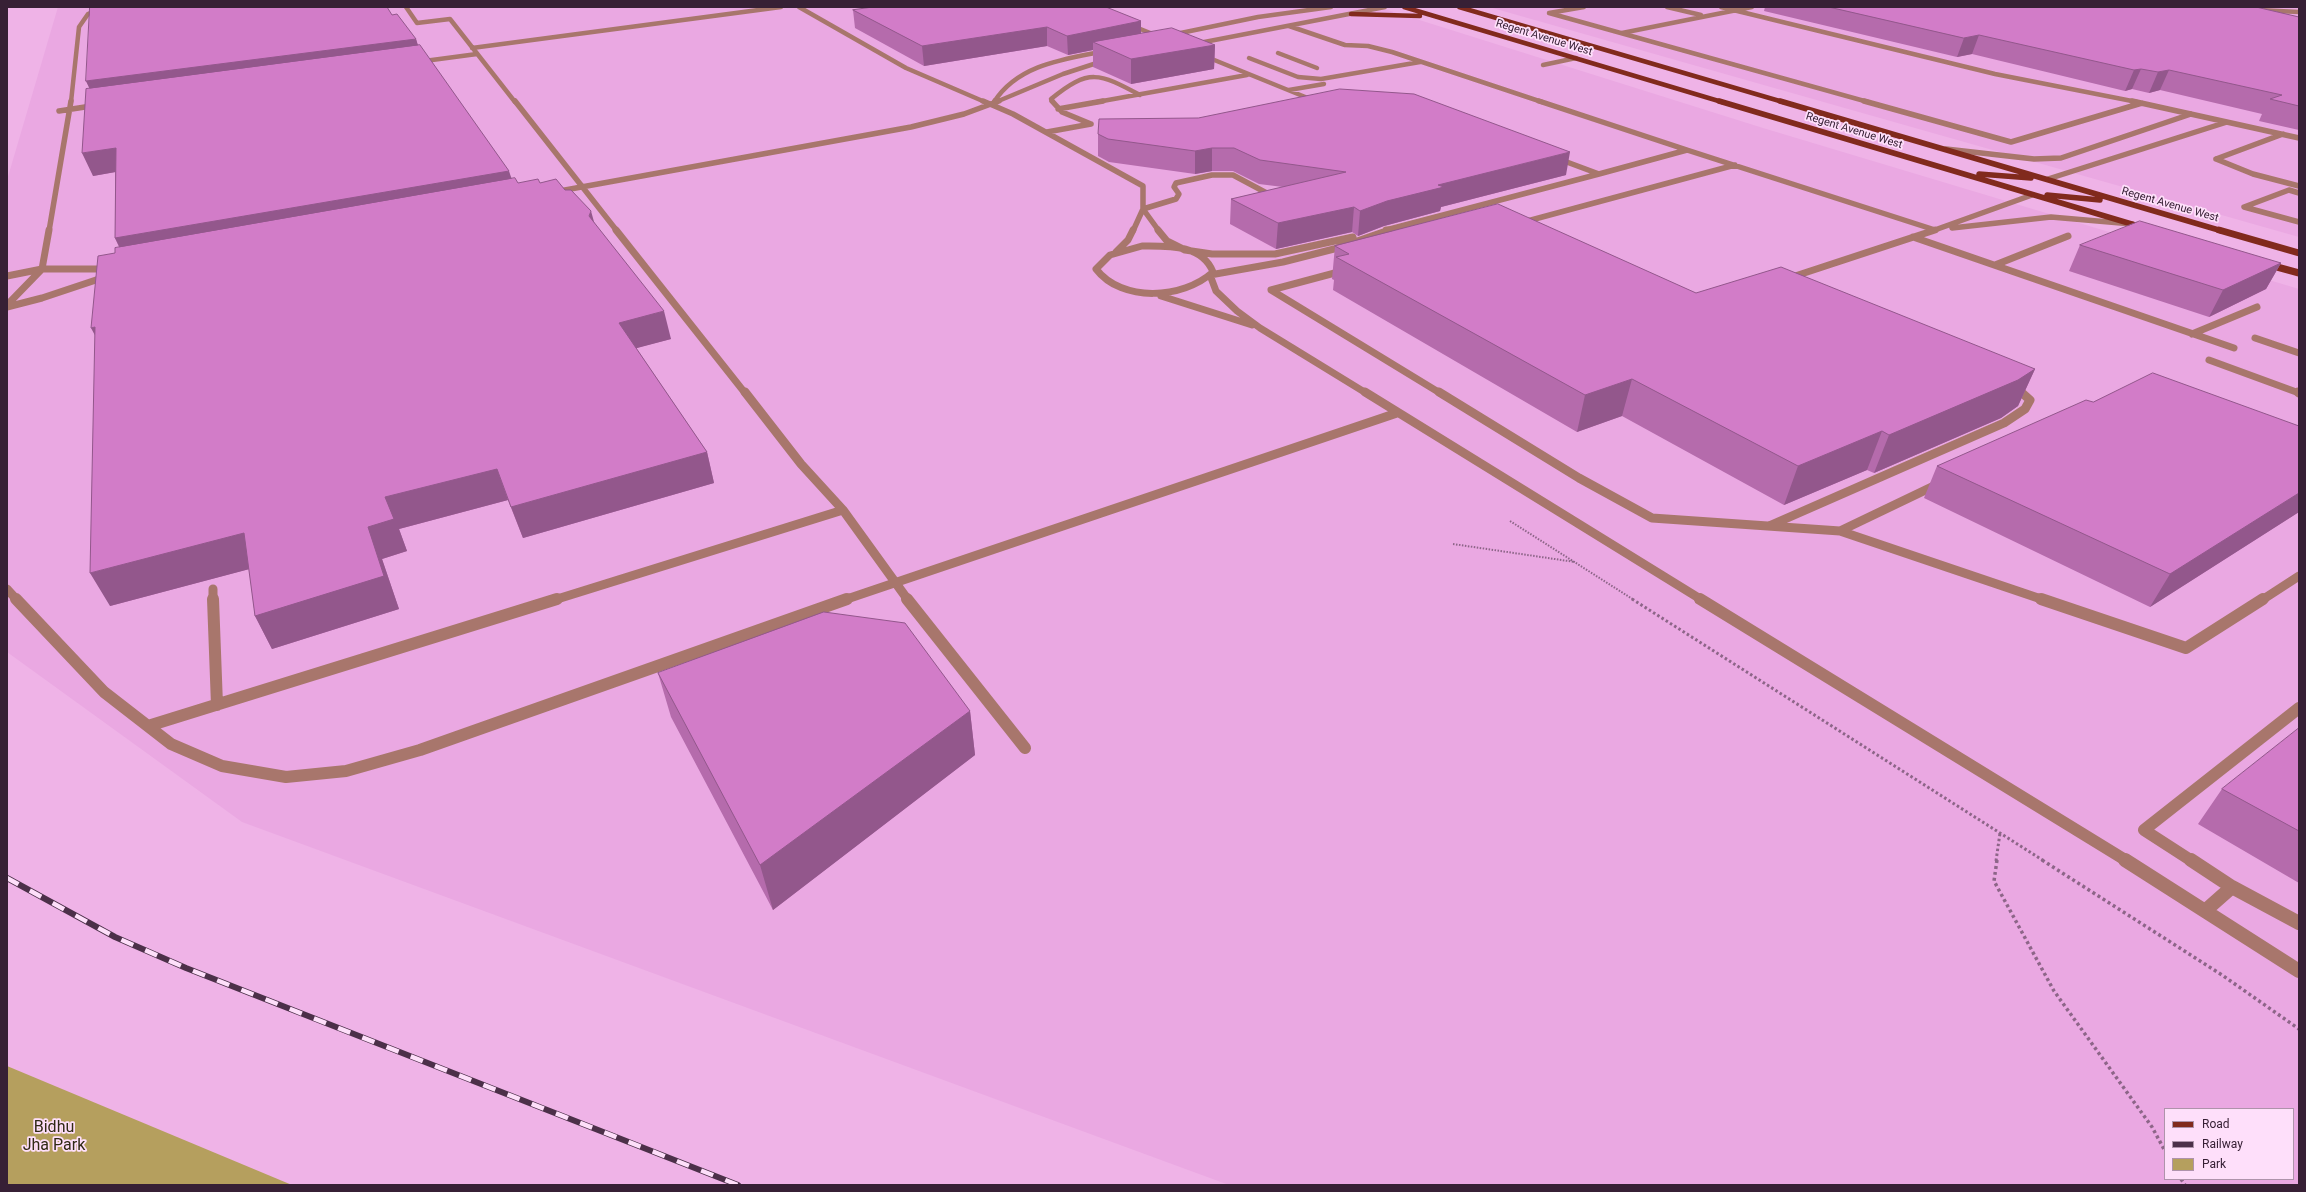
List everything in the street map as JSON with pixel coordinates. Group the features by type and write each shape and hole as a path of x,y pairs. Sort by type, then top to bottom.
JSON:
{"main road":[{"name":"Regent Avenue West","path":"1404,7 2155,231"},
{"name":"Regent Avenue West","path":"1459,7 2299,253"},
{"path":"1351,14 1440,18"},
{"path":"1957,172 2048,179"},
{"path":"2032,195 2075,196 2134,205"},
{"path":"2261,262 2299,273"}],"lane":[{"path":"7,306 42,269 70,109 79,28 88,14 104,7"},
{"path":"406,7 417,23 450,19 801,464 843,510 894,582 1025,748"},
{"path":"414,62 475,51 781,7"},
{"path":"799,7 906,68 994,104 1143,186 1143,209 1128,240 1116,252 1100,261 1096,269 1099,276 1108,284 1123,289 1170,298 1260,328"},
{"path":"1153,39 1258,17 1331,7"},
{"path":"1185,45 1385,7"},
{"path":"1584,7 1549,13 1619,34 2011,142 2142,103"},
{"path":"1667,7 1705,16"},
{"path":"1722,7 1995,74 2142,103 2299,138"},
{"path":"1619,34 1752,7"},
{"path":"2250,10 2299,12"},
{"path":"1125,23 1167,40"},
{"path":"1288,26 1345,45 1368,46 1432,65 1934,230 2051,217 2132,224"},
{"path":"994,104 1005,86 1020,77 1064,60 1108,50"},
{"path":"1278,53 1316,68"},
{"path":"1199,54 1247,75 1320,103"},
{"path":"543,194 912,127 959,116 994,104 1083,65 1112,58"},
{"path":"1249,58 1298,77 1321,80 1422,62"},
{"path":"1543,65 1576,58"},
{"path":"1288,90 1432,65"},
{"path":"1058,110 1247,75"},
{"path":"1047,132 1091,124 1058,110 1053,105 1051,99 1063,89 1085,77 1108,78 1140,95"},
{"path":"59,111 102,105"},
{"path":"1945,149 2034,159 2061,158 2193,114"},
{"path":"2048,179 2228,122"},
{"path":"2216,159 2283,134"},
{"path":"1116,252 1142,246 1160,246 1219,255 1275,254 1391,229 1687,150"},
{"path":"1550,156 1599,174"},
{"path":"2216,159 2299,181"},
{"path":"2216,159 2253,174 2299,186"},
{"path":"1510,226 1735,165"},
{"path":"1143,209 1176,199 1179,194 1174,187 1176,183 1217,175 1233,175 1279,199"},
{"path":"2299,193 2289,190 2244,207 2299,222"},
{"path":"1781,280 1934,230 2032,195"},
{"path":"1143,209 1167,241 1205,258 1212,264 1213,272 1197,286 1182,290 1145,292"},
{"path":"1210,276 1283,262 1327,251 1391,229"},
{"path":"1995,266 2068,236"},
{"path":"1913,237 2234,348"},
{"path":"1356,267 1271,290 1579,478 1652,518 1840,531 2186,648 2299,576"},
{"path":"7,276 42,269 116,271 63,292 7,306"},
{"path":"1210,276 1211,284 1221,296 1260,328 2206,910 2299,970"},
{"path":"2192,334 2257,307"},
{"path":"2255,338 2299,353"},
{"path":"2209,360 2299,393"},
{"path":"1766,527 2004,423 2025,409 2030,400 2015,387 2008,385"},
{"path":"7,589 104,692 171,744 222,766 286,777 346,770 420,750 894,582 1397,412"},
{"path":"1840,531 1945,481"},
{"path":"148,726 843,510"},
{"path":"213,589 217,705"},
{"path":"2299,708 2144,830 2232,887 2299,923"},
{"path":"2206,910 2232,887"}],"path":[{"path":"1510,521 1577,562 2000,833 2222,976 2299,1029"},
{"path":"1453,544 1577,562"},
{"path":"2000,833 1994,881 2054,991 2152,1127 2164,1149"}],"shaded area":[{"path":"58,7 1378,7 1763,128 2299,289 2299,1185 1229,1185 242,822 7,652 7,180"},
{"path":"1489,7 2299,7 2299,237"}],"green space":[{"name":"Bidhu Jha Park","path":"7,1066 292,1185 7,1185"}],"building":[{"path":"90,7 387,7 392,15 397,14 416,39 86,81"},
{"path":"873,7 1106,7 1141,21 1067,36 1047,27 922,46 853,10"},
{"path":"1829,7 2256,7 2299,17 2299,106 2270,99 2282,95 2169,70 2158,72 2141,69 2134,70 1979,35 1964,38"},
{"path":"1172,28 1215,45 1131,59 1093,42"},
{"path":"420,45 509,171 115,238 116,148 82,153 86,89"},
{"path":"1340,89 1414,94 1570,152 1438,185 1444,187 1387,201 1360,211 1354,207 1278,223 1231,199 1346,172 1260,160 1234,148 1212,148 1195,151 1108,139 1098,134 1099,119 1198,118"},
{"path":"515,178 518,183 538,179 540,183 556,179 565,190 571,190 591,211 589,216 664,311 619,323 707,452 511,507 497,469 385,497 394,519 368,527 384,576 255,616 244,533 90,573 95,327 91,328 98,256 115,253 115,248"},
{"path":"1498,204 1696,293 1781,267 2035,369 2018,380 1889,435 1882,431 1798,466 1632,379 1585,395 1336,257 1349,254 1335,246"},
{"path":"2140,221 2281,263 2223,290 2080,245"},
{"path":"2153,373 2299,426 2299,493 2170,574 1937,466 2086,400 2093,402"},
{"path":"824,612 905,623 970,711 760,865 658,673"},
{"path":"2299,728 2299,831 2222,789"}],"railway":[{"path":"7,878 115,937 186,968 738,1185"}]}
